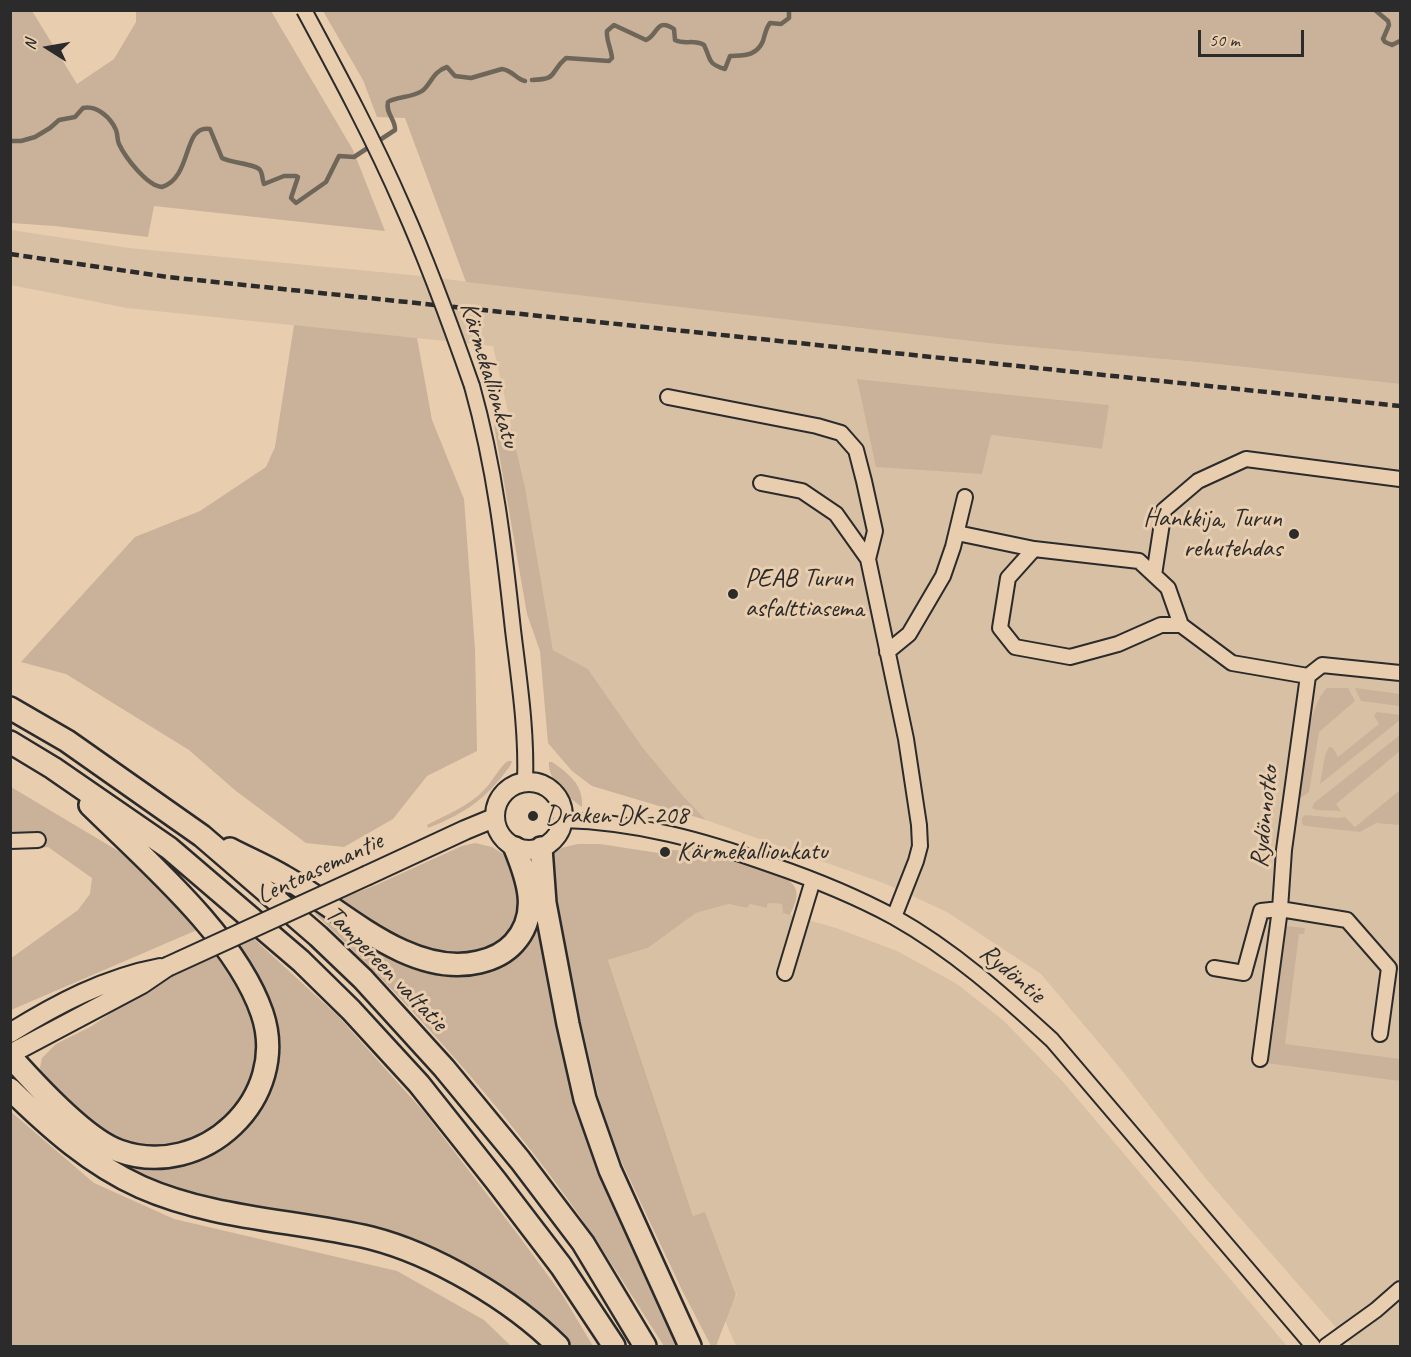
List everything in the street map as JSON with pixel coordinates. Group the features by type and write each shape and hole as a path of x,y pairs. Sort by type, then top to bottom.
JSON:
{"highway":[{"name":"Tampereen valtatie","path":"10,708 67,741 202,836 318,936 363,979 444,1068 520,1160 583,1244 645,1347"},
{"name":"Tampereen valtatie","path":"10,742 53,768 169,848 279,941 351,1010 419,1084 503,1191 561,1266 614,1347"},
{"path":"10,1055 57,1105 108,1146 126,1153 162,1157 181,1155 203,1148 231,1128 255,1095 266,1061 267,1039 262,1015 250,986 229,952 163,876 53,768"},
{"path":"202,836 284,876 388,943 421,958 449,964 472,964 484,961 507,950 519,936 530,904 527,879 515,848"},
{"path":"541,848 545,903 585,1099 610,1170 690,1347"},
{"path":"10,1089 87,1157 141,1187 218,1212 351,1234 388,1244 426,1259 496,1296 532,1322 558,1347"}],"main road":[{"path":"525,782 544,785 552,790 561,805 563,820 554,840 534,850 515,848 502,839 496,829 494,818 499,798 505,791 514,784 525,782"},
{"name":"Lentoasemantie","path":"10,1055 146,982 167,967 494,818"},
{"name":"Lentoasemantie","path":"10,1033 88,990 143,971 167,967"}],"street":[{"name":"Kärmekallionkatu","path":"304,10 337,70 403,205 430,270 472,386 486,434 496,490 518,667 526,756 525,782"},
{"path":"668,397 817,426 841,433 856,450 875,531 868,559"},
{"path":"1154,575 1164,510 1197,481 1246,459 1401,479"},
{"path":"761,483 802,491 836,514 868,559 906,739 919,825 920,846 916,861 894,917"},
{"path":"887,652 909,634 943,576 957,533 965,497"},
{"path":"957,533 1034,549 1139,561 1168,588 1181,626"},
{"path":"1034,549 1008,578 1000,628 1015,647 1070,657 1118,644 1161,625 1181,626 1232,663 1308,676 1322,665 1401,673"},
{"name":"Rydönnotko","path":"1260,1059 1280,909 1285,840 1308,676"},
{"name":"Rydöntie","path":"563,820 642,828 685,836 813,880 894,917 970,969 1052,1040 1313,1347"},
{"path":"10,841 38,840"},
{"path":"785,973 813,880"},
{"path":"1214,968 1244,973 1261,911 1280,909 1347,920 1389,968 1380,1034"},
{"path":"1326,1347 1401,1289"}],"shaded area":[{"path":"10,11 32,11 77,84 114,59 136,22 136,11 271,11 353,150 385,231 154,206 148,237 11,223"},
{"path":"323,11 1400,11 1400,384 1207,363 996,344 466,282 405,118 377,117 363,80"},
{"path":"11,230 129,248 411,275 996,344 1207,363 1400,384 1400,1346 1352,1346 1207,1180 1120,1068 1041,974 947,912 886,884 706,820 683,797 643,748 588,669 553,650 525,487 493,346 127,308 11,285","holes":["857,379 1108,405 1102,449 991,435"]},
{"path":"294,325 417,338 432,420 464,499 475,649 477,751 427,776 393,819 344,847 306,843 236,791 189,750 66,674 21,662 135,537 200,511 266,467 275,447"},
{"path":"857,379 1109,405 1102,449 991,435 982,474 876,467"},
{"path":"494,425 511,426 525,487 553,650 588,669 643,748 706,820 592,786 572,771 548,743 540,651 527,614"},
{"path":"1327,688 1348,688 1355,701 1319,732 1309,792 1299,799 1303,757 1310,724 1320,697"},
{"path":"1355,688 1400,694 1400,706 1361,701"},
{"path":"1377,712 1400,715 1400,720 1320,784 1329,747 1333,748 1338,757 1379,724 1374,716"},
{"path":"1400,735 1400,751 1336,804 1341,811 1312,808 1314,803"},
{"path":"508,761 512,761 510,766 484,796 453,817 428,828 427,825 478,796"},
{"path":"549,762 558,766 574,780 580,792 582,807 565,794 555,782 549,769"},
{"path":"11,787 120,852 151,879 197,930 11,1010 10,959 78,910 90,894 92,878 48,847 11,850"},
{"path":"1400,790 1400,825 1376,823 1360,832 1302,824 1302,818 1305,815 1345,817 1355,827"},
{"path":"475,843 492,847 505,855 511,863 523,893 514,931 489,952 442,955 405,942 335,901 462,846"},
{"path":"578,844 600,844 671,855 672,850 712,852 788,880 795,888 796,901 790,915 783,913 782,904 768,903 767,908 750,904 747,908 729,904 696,913 648,948 608,960 693,1216 705,1212 736,1294 716,1346 711,1346 682,1290 606,1129 554,907 551,854 561,848"},
{"path":"768,903 782,904 784,913 836,928 897,951 957,984 1004,1021 1063,1082 1287,1346 736,1346 721,1311 737,1295 705,1213 693,1216 608,960 648,948 696,913 729,904 747,908 750,904 767,908"},
{"path":"319,906 472,969 536,908 547,959 682,1346 664,1346 582,1219 540,1162 448,1050 347,944 312,911"},
{"path":"1286,926 1305,928 1304,934 1299,934 1285,1044 1400,1059 1400,1081 1266,1063 1282,929"},
{"path":"253,938 338,1016 424,1112 563,1296 593,1346 570,1346 490,1282 163,1188 82,1145 22,1086 24,1085 66,1121 180,1162 273,1074 233,948"},
{"path":"219,955 250,1010 254,1021 257,1046 254,1068 247,1088 236,1106 206,1133 166,1146 145,1146 122,1142 100,1130 81,1115 39,1072 42,1058 56,1044 92,1026 162,981"},
{"path":"10,1111 94,1183 174,1219 397,1271 484,1320 511,1346 11,1346"}],"waterway":[{"path":"532,80 550,77 566,58 609,61 612,58 607,31 614,25 646,40 660,26 668,26 674,29 675,40 704,45 712,63 725,69 730,56 749,54 757,50 770,23 781,24 789,18 789,10"},
{"path":"1375,10 1388,21 1389,25 1383,39 1385,42 1392,45 1400,41"},
{"path":"10,141 35,137 59,120 75,117 83,108 93,108 103,113 111,121 122,150 137,170 150,182 162,187 179,173 195,135 201,130 210,129 222,158 258,168 264,184 284,176 298,177 291,198 296,203 326,182 339,156 354,157 395,130 388,110 388,102 422,91 442,69 447,67 455,76 471,78 502,69 525,81"}],"railway":[{"path":"10,254 168,277 1400,406"}],"place":[{"name":"Hankkija, Turun rehutehdas","path":"1294,534"},
{"name":"PEAB Turun asfalttiasema","path":"733,594"},
{"name":"Draken DK-208","path":"533,816"},
{"name":"Kärmekallionkatu","path":"665,852"}]}
